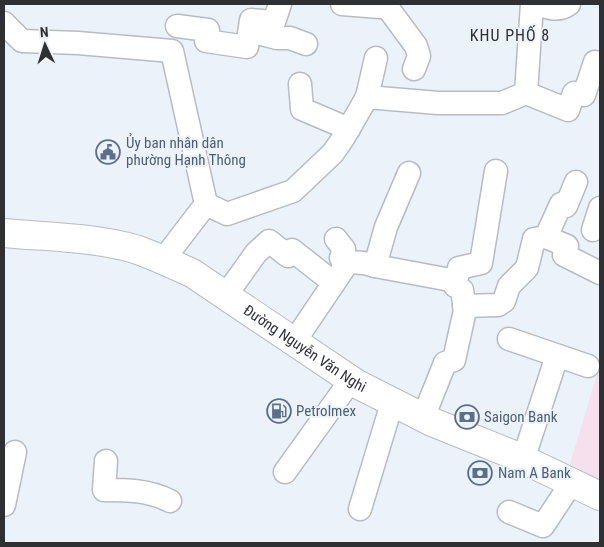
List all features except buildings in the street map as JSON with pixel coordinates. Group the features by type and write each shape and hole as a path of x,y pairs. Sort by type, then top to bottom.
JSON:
{"main road":[{"name":"Đường Nguyễn Văn Nghi","path":"4,233 92,241 134,249 163,260 192,273 351,380 392,403 600,496"}],"street":[{"path":"176,26 208,30 206,41 248,47 251,20 274,22 280,4"},
{"path":"342,4 380,7 385,4 416,46 419,56 414,69"},
{"path":"526,93 532,4"},
{"path":"537,4 551,9 569,4"},
{"path":"4,23 22,41 172,51 206,204"},
{"path":"250,31 277,38 290,38 306,44"},
{"path":"206,204 227,214 293,191 333,153 349,130 367,97 376,58"},
{"path":"367,97 438,103 502,103 526,93 568,110 574,93 584,95 594,62"},
{"path":"300,84 302,109 349,130"},
{"path":"423,418 445,364 454,360 464,306 462,290 455,286 459,268 481,263 496,171"},
{"path":"375,266 386,227 409,174"},
{"path":"546,237 561,204 566,206 576,182"},
{"path":"163,260 206,204"},
{"path":"593,230 600,208"},
{"path":"464,306 498,305 504,301 509,286 527,268 534,238 546,237 567,246 564,255 599,279"},
{"path":"336,239 344,249 341,258 340,274"},
{"path":"226,295 256,253 269,241 288,256 292,250 340,274"},
{"path":"294,342 348,262 364,263 456,282"},
{"path":"509,339 588,366"},
{"path":"523,460 557,356"},
{"path":"285,472 351,380"},
{"path":"360,509 392,403"},
{"path":"4,505 15,452"},
{"path":"106,461 104,490 134,490 170,501"},
{"path":"509,512 543,526 572,482"}],"shaded area":[{"path":"600,364 600,480 570,464"}],"place":[{"name":"Ủy ban nhân dân phường Hạnh Thông","path":"108,152"},
{"name":"Petrolmex","path":"279,411"},
{"name":"Saigon Bank","path":"467,417"},
{"name":"Nam A Bank","path":"480,473"}],"district":[{"name":"KHU PHỐ 8","path":"510,35"}]}
